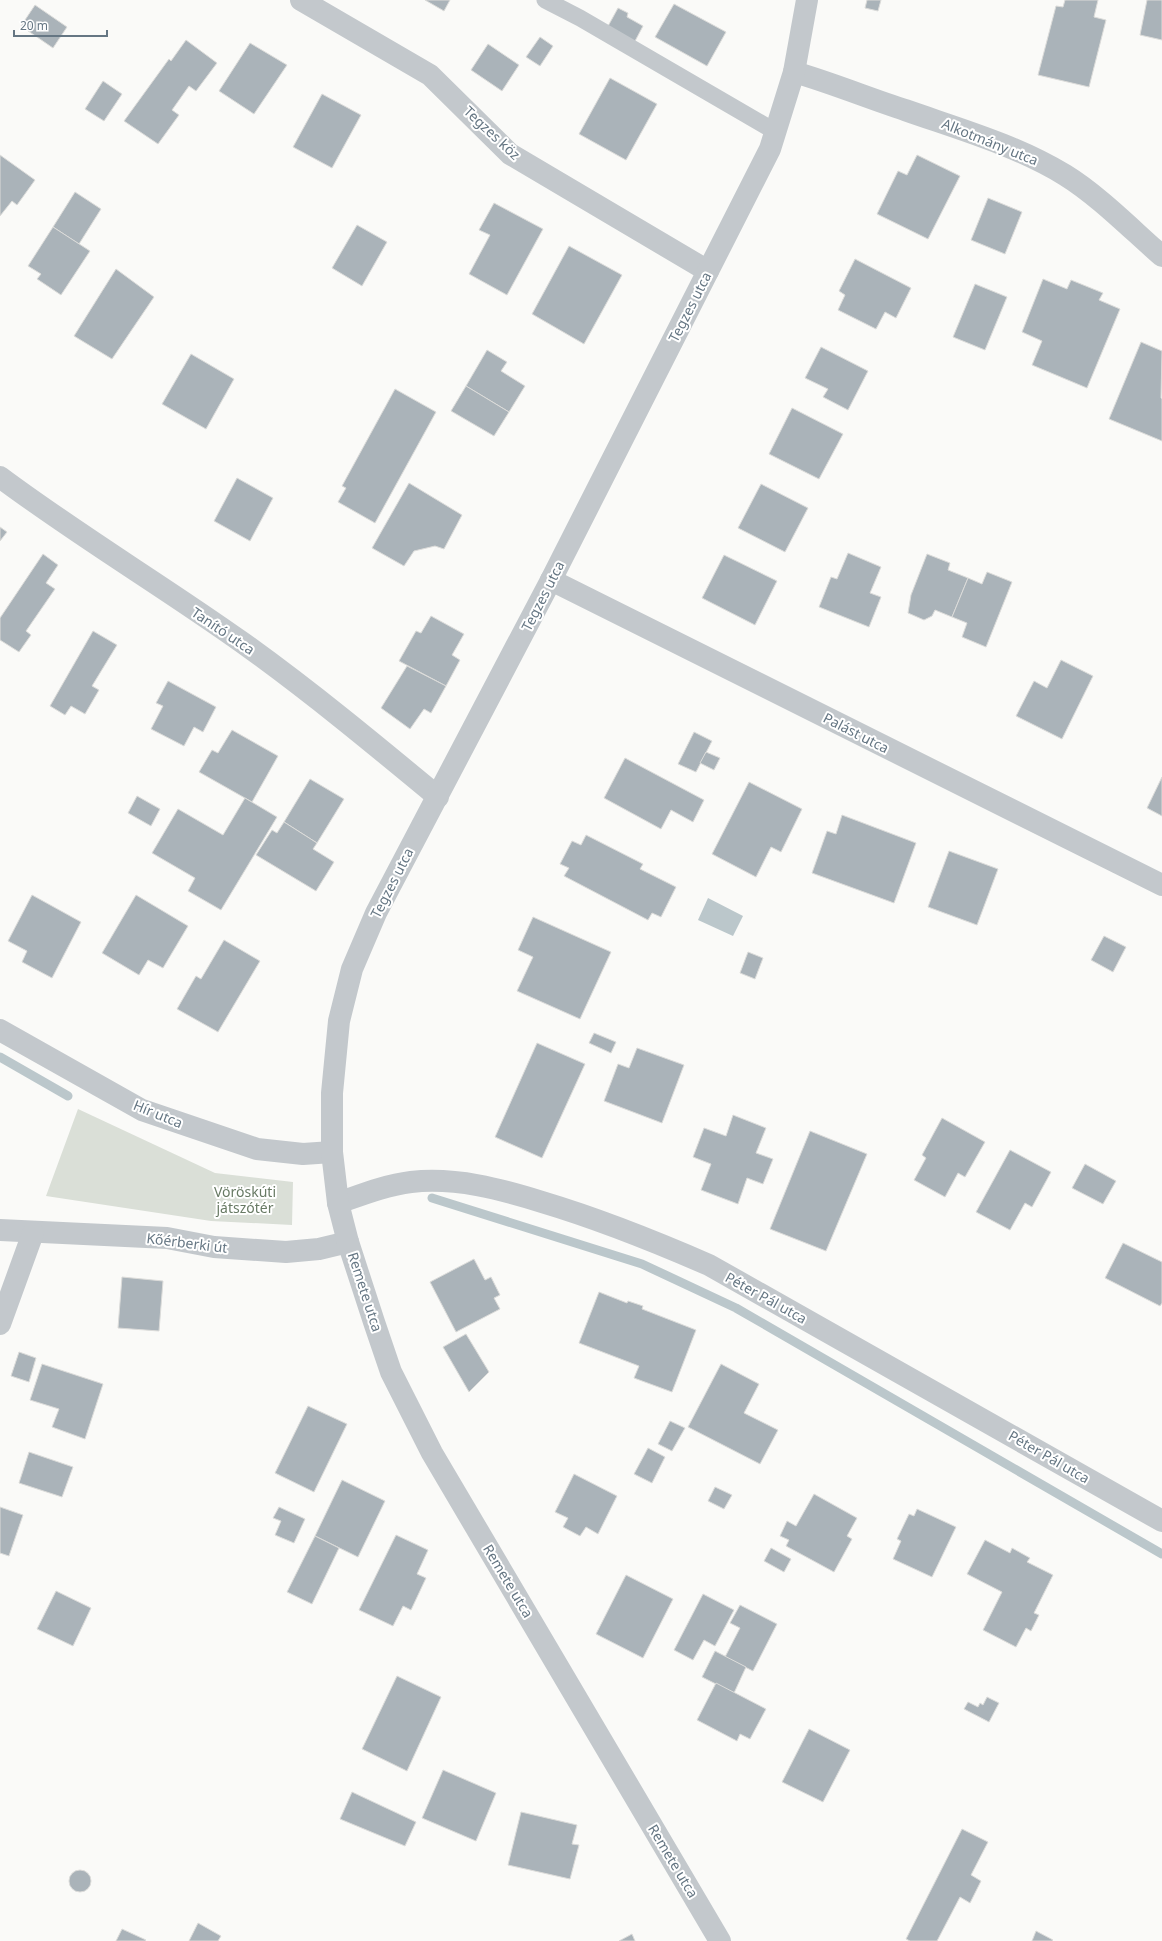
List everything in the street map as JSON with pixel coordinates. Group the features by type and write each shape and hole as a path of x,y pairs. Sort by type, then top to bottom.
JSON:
{"street":[{"name":"Tegzes köz","path":"301,0 430,75 510,154 708,271"},
{"name":"Tegzes utca","path":"338,1203 332,1152 332,1107 336,1050 340,1021 352,969 376,913 551,580 770,149 794,72 807,0"},
{"name":"Alkotmány utca","path":"794,72 828,82 953,126 1035,159 1066,176 1107,207 1162,256"},
{"name":"Tanító utca","path":"0,477 39,506 242,643 329,707 438,797"},
{"name":"Palást utca","path":"551,580 1162,886"},
{"name":"Hír utca","path":"0,1030 142,1110 257,1149 304,1154 332,1152"},
{"name":"Péter Pál utca","path":"338,1203 371,1191 410,1182 453,1181 506,1191 576,1212 639,1235 709,1265 1161,1516"},
{"name":"Remete utca","path":"338,1203 348,1242 391,1372 432,1453 720,1941"},
{"name":"Kőérberki út","path":"0,1230 33,1233 167,1238 214,1247 286,1252 319,1249 348,1242"},
{"path":"0,1324 33,1233"}],"lane":[{"path":"545,0 580,18 776,132"}],"green space":[{"name":"Vöröskúti játszótér","path":"78,1109 215,1173 293,1182 292,1225 211,1221 46,1196"}],"shaded area":[{"path":"708,898 743,916 733,936 698,920"}],"building":[{"path":"425,0 450,0 444,11"},
{"path":"867,0 881,0 878,11 865,8"},
{"path":"1065,0 1098,0 1094,17 1106,20 1089,87 1038,75 1056,6 1063,7"},
{"path":"1147,0 1162,0 1162,40 1140,35"},
{"path":"674,4 726,32 707,66 655,37"},
{"path":"35,5 67,27 53,48 21,26"},
{"path":"618,8 628,13 627,17 643,26 634,43 607,28"},
{"path":"540,37 553,46 540,66 526,57"},
{"path":"186,40 217,63 196,91 189,86 172,110 179,115 158,144 124,121 169,59 171,61"},
{"path":"250,43 287,65 254,114 219,91"},
{"path":"488,44 519,65 502,91 471,70"},
{"path":"610,78 657,104 626,160 579,134"},
{"path":"103,81 122,94 104,121 85,109"},
{"path":"322,94 361,115 332,168 293,147"},
{"path":"0,155 35,180 17,205 12,201 0,216"},
{"path":"917,155 960,176 928,239 877,214 898,171 907,175"},
{"path":"75,192 101,209 79,244 53,227"},
{"path":"988,198 1022,212 1005,254 971,240"},
{"path":"494,203 543,229 507,295 469,274 490,235 479,230"},
{"path":"357,225 387,242 362,286 332,268"},
{"path":"53,227 90,251 61,295 37,279 41,274 28,266"},
{"path":"569,246 622,275 584,344 532,314"},
{"path":"855,259 911,288 896,318 885,312 876,329 838,310 845,295 839,291"},
{"path":"116,269 154,297 112,359 74,336"},
{"path":"1043,279 1067,289 1071,280 1103,293 1099,300 1120,309 1087,388 1032,365 1042,341 1022,332"},
{"path":"975,284 1007,297 985,350 953,337"},
{"path":"1141,342 1162,351 1162,441 1109,419"},
{"path":"821,347 868,371 848,410 823,397 828,389 805,378"},
{"path":"487,350 507,362 501,371 525,386 509,412 466,386"},
{"path":"191,354 234,379 206,429 162,404"},
{"path":"466,386 509,412 494,436 451,411"},
{"path":"395,389 436,412 375,523 338,502 346,488 342,486"},
{"path":"792,408 843,434 819,479 769,454"},
{"path":"237,478 273,498 250,541 214,521"},
{"path":"409,483 462,515 444,549 435,546 414,551 404,566 372,548"},
{"path":"761,484 808,508 785,552 738,528"},
{"path":"0,527 7,532 0,541"},
{"path":"848,553 881,567 870,593 881,597 869,627 819,607 831,577 837,579"},
{"path":"43,554 58,565 46,583 55,589 26,631 31,635 19,652 0,640 0,618"},
{"path":"927,554 950,563 948,570 968,578 952,617 935,610 932,616 924,620 908,613 911,595"},
{"path":"724,555 777,581 755,625 702,598"},
{"path":"987,572 1012,582 986,647 962,637 967,623 952,617 968,578 982,584"},
{"path":"431,616 464,634 452,655 460,660 446,686 399,661 416,631 421,633"},
{"path":"93,631 117,645 92,686 99,690 85,714 71,706 65,715 50,706"},
{"path":"1061,660 1093,676 1062,739 1016,716 1034,681 1047,688"},
{"path":"407,666 446,686 431,713 424,709 410,729 381,708"},
{"path":"168,681 216,707 203,732 194,727 184,746 151,729 163,706 156,703"},
{"path":"232,730 278,756 252,802 199,772 212,750 218,753"},
{"path":"694,732 712,741 696,772 678,764"},
{"path":"706,752 720,758 714,770 700,763"},
{"path":"625,758 704,800 693,822 671,810 661,829 604,798"},
{"path":"1162,777 1162,816 1147,808"},
{"path":"310,779 344,799 317,843 284,822"},
{"path":"749,782 802,809 781,852 771,847 756,877 712,854"},
{"path":"137,796 160,809 151,826 128,813"},
{"path":"245,798 277,817 221,910 188,891 195,878 152,853 178,809 223,835"},
{"path":"842,815 916,843 894,903 812,873 827,831 836,834"},
{"path":"284,822 317,843 313,849 334,862 316,891 256,855 272,830 277,833"},
{"path":"586,835 643,864 640,869 676,887 661,917 652,913 648,920 564,876 569,868 560,864 572,841 581,845"},
{"path":"949,851 998,869 977,925 928,907"},
{"path":"32,895 81,922 52,978 22,962 27,951 8,941"},
{"path":"136,895 188,926 163,968 148,960 139,975 102,953"},
{"path":"533,917 611,952 580,1019 517,991 533,957 518,950"},
{"path":"1104,936 1126,947 1113,972 1091,960"},
{"path":"224,940 260,961 218,1032 177,1009 196,976 201,979"},
{"path":"748,952 763,958 755,979 740,973"},
{"path":"594,1033 616,1042 611,1053 589,1043"},
{"path":"537,1043 585,1064 542,1158 495,1137"},
{"path":"637,1048 684,1065 662,1123 604,1101 618,1064 629,1068"},
{"path":"733,1115 766,1128 756,1153 773,1159 763,1184 747,1178 738,1204 701,1190 711,1164 693,1157 704,1128 726,1136"},
{"path":"942,1118 985,1142 965,1177 958,1173 945,1197 914,1180 926,1158 922,1155"},
{"path":"810,1131 867,1154 826,1251 770,1229"},
{"path":"1010,1150 1051,1172 1032,1207 1025,1203 1010,1230 976,1212"},
{"path":"1085,1164 1116,1181 1103,1204 1072,1188"},
{"path":"1123,1243 1162,1262 1162,1303 1160,1306 1105,1278"},
{"path":"474,1259 485,1280 491,1277 500,1295 494,1298 500,1309 456,1332 430,1282"},
{"path":"122,1277 163,1281 159,1331 118,1328"},
{"path":"599,1292 627,1303 628,1301 643,1306 642,1309 696,1330 672,1392 634,1378 639,1366 579,1343"},
{"path":"466,1334 489,1372 469,1392 443,1347"},
{"path":"19,1352 36,1358 29,1382 11,1376"},
{"path":"42,1364 103,1384 85,1439 52,1427 59,1409 30,1400"},
{"path":"721,1364 759,1384 744,1413 778,1430 760,1464 688,1427"},
{"path":"308,1406 347,1424 314,1492 275,1473"},
{"path":"670,1421 685,1428 672,1451 658,1444"},
{"path":"648,1448 665,1457 652,1483 634,1474"},
{"path":"29,1452 73,1467 62,1497 19,1483"},
{"path":"574,1474 617,1496 598,1534 586,1527 580,1536 563,1527 568,1518 555,1512"},
{"path":"342,1480 385,1501 358,1557 315,1536"},
{"path":"715,1487 732,1495 724,1509 708,1501"},
{"path":"814,1494 857,1518 847,1536 852,1539 834,1572 786,1546 789,1540 780,1536 787,1521 796,1526"},
{"path":"0,1507 23,1515 9,1556 0,1553"},
{"path":"279,1507 305,1519 294,1543 275,1535 281,1521 273,1518"},
{"path":"917,1509 956,1527 932,1577 893,1559 901,1541 897,1539 909,1514 914,1516"},
{"path":"396,1535 428,1550 417,1574 426,1578 411,1610 403,1606 393,1626 359,1610"},
{"path":"315,1536 339,1548 312,1604 287,1592"},
{"path":"985,1540 1010,1553 1012,1548 1030,1558 1027,1562 1053,1575 1034,1613 1039,1615 1031,1631 1026,1628 1016,1647 983,1630 1002,1592 967,1574"},
{"path":"771,1548 791,1559 784,1572 764,1561"},
{"path":"626,1575 673,1599 643,1658 596,1634"},
{"path":"56,1591 91,1608 73,1646 37,1629"},
{"path":"703,1594 734,1610 715,1646 704,1640 693,1660 674,1650"},
{"path":"740,1605 777,1624 753,1671 725,1657 740,1628 730,1623"},
{"path":"715,1651 746,1667 734,1693 702,1677"},
{"path":"397,1676 441,1697 407,1771 362,1749"},
{"path":"716,1683 766,1709 750,1739 740,1734 737,1741 697,1720"},
{"path":"987,1697 999,1703 989,1722 964,1709 968,1702 978,1707 980,1703 983,1705"},
{"path":"809,1729 850,1750 823,1802 782,1782"},
{"path":"443,1770 496,1793 476,1841 422,1818"},
{"path":"352,1792 416,1822 405,1846 340,1819"},
{"path":"521,1812 577,1825 572,1844 579,1845 570,1879 508,1865"},
{"path":"962,1829 988,1842 971,1875 981,1881 970,1903 960,1897 937,1941 910,1941 906,1939"},
{"path":"80,1870 88,1873 91,1881 88,1889 80,1892 72,1889 69,1881 72,1873"},
{"path":"198,1923 221,1936 218,1941 189,1941"},
{"path":"122,1929 146,1940 116,1941"},
{"path":"1036,1931 1053,1940 1032,1941"},
{"path":"632,1934 635,1941 619,1941"}],"waterway":[{"path":"0,1057 68,1096"},
{"path":"432,1198 642,1264 736,1308 1162,1554"}]}
